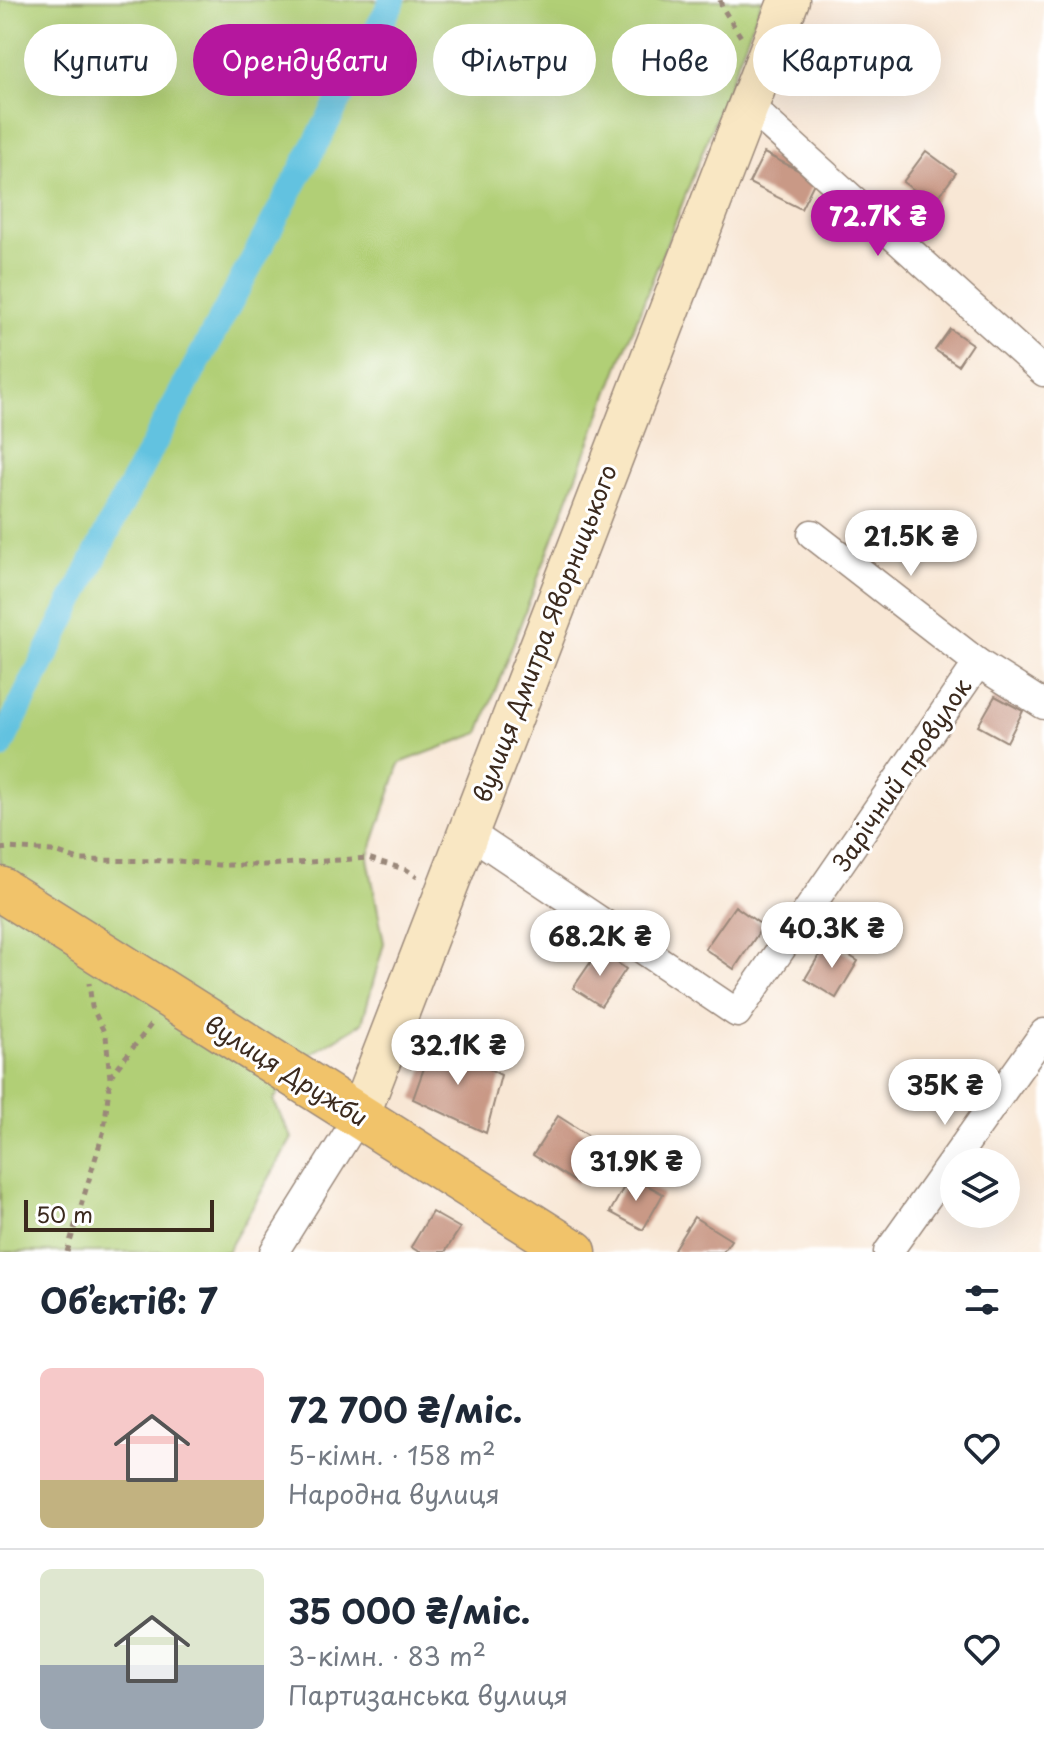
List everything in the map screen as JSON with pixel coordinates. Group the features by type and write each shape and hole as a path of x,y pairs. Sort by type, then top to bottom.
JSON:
{"main road":[{"name":"вулиця Дмитра Яворницького","path":"359,1116 789,0"},
{"name":"вулиця Дружби","path":"0,889 574,1252"}],"street":[{"path":"748,105 1044,372"},
{"name":"Зарічний провулок","path":"812,534 978,663 1044,705"},
{"name":"Зарічний провулок","path":"468,832 737,1013 978,663"},
{"path":"888,1252 1044,1033"},
{"name":"вулиця Дмитра Яворницького","path":"274,1252 359,1116"}],"path":[{"path":"720,0 745,43"},
{"path":"0,849 52,851 79,860 178,861 218,865 368,858 407,870 442,898"},
{"path":"67,1252 104,1130 110,1078 106,1036 92,1007 85,942"},
{"path":"110,1078 172,997"}],"green space":[{"path":"0,0 762,0 737,64 737,24 612,24 612,96 724,96 479,733 400,763 368,858 384,943 362,1023 303,1059 273,1100 292,1138 227,1252 0,1252"}],"building":[{"path":"926,151 956,173 933,204 903,182"},
{"path":"764,153 816,179 801,209 749,183"},
{"path":"950,329 972,344 958,365 935,350"},
{"path":"995,696 1023,711 1007,742 978,726"},
{"path":"735,906 763,926 734,969 705,949"},
{"path":"827,942 858,961 836,998 805,979"},
{"path":"599,950 626,969 601,1006 573,988"},
{"path":"434,1040 501,1075 486,1133 413,1099"},
{"path":"558,1116 602,1144 577,1183 533,1155"},
{"path":"630,1176 663,1194 643,1230 610,1212"},
{"path":"432,1212 460,1228 445,1252 419,1252 411,1247"},
{"path":"694,1217 731,1240 723,1252 678,1252 674,1249"}],"waterway":[{"path":"0,747 118,510 393,0"}]}
